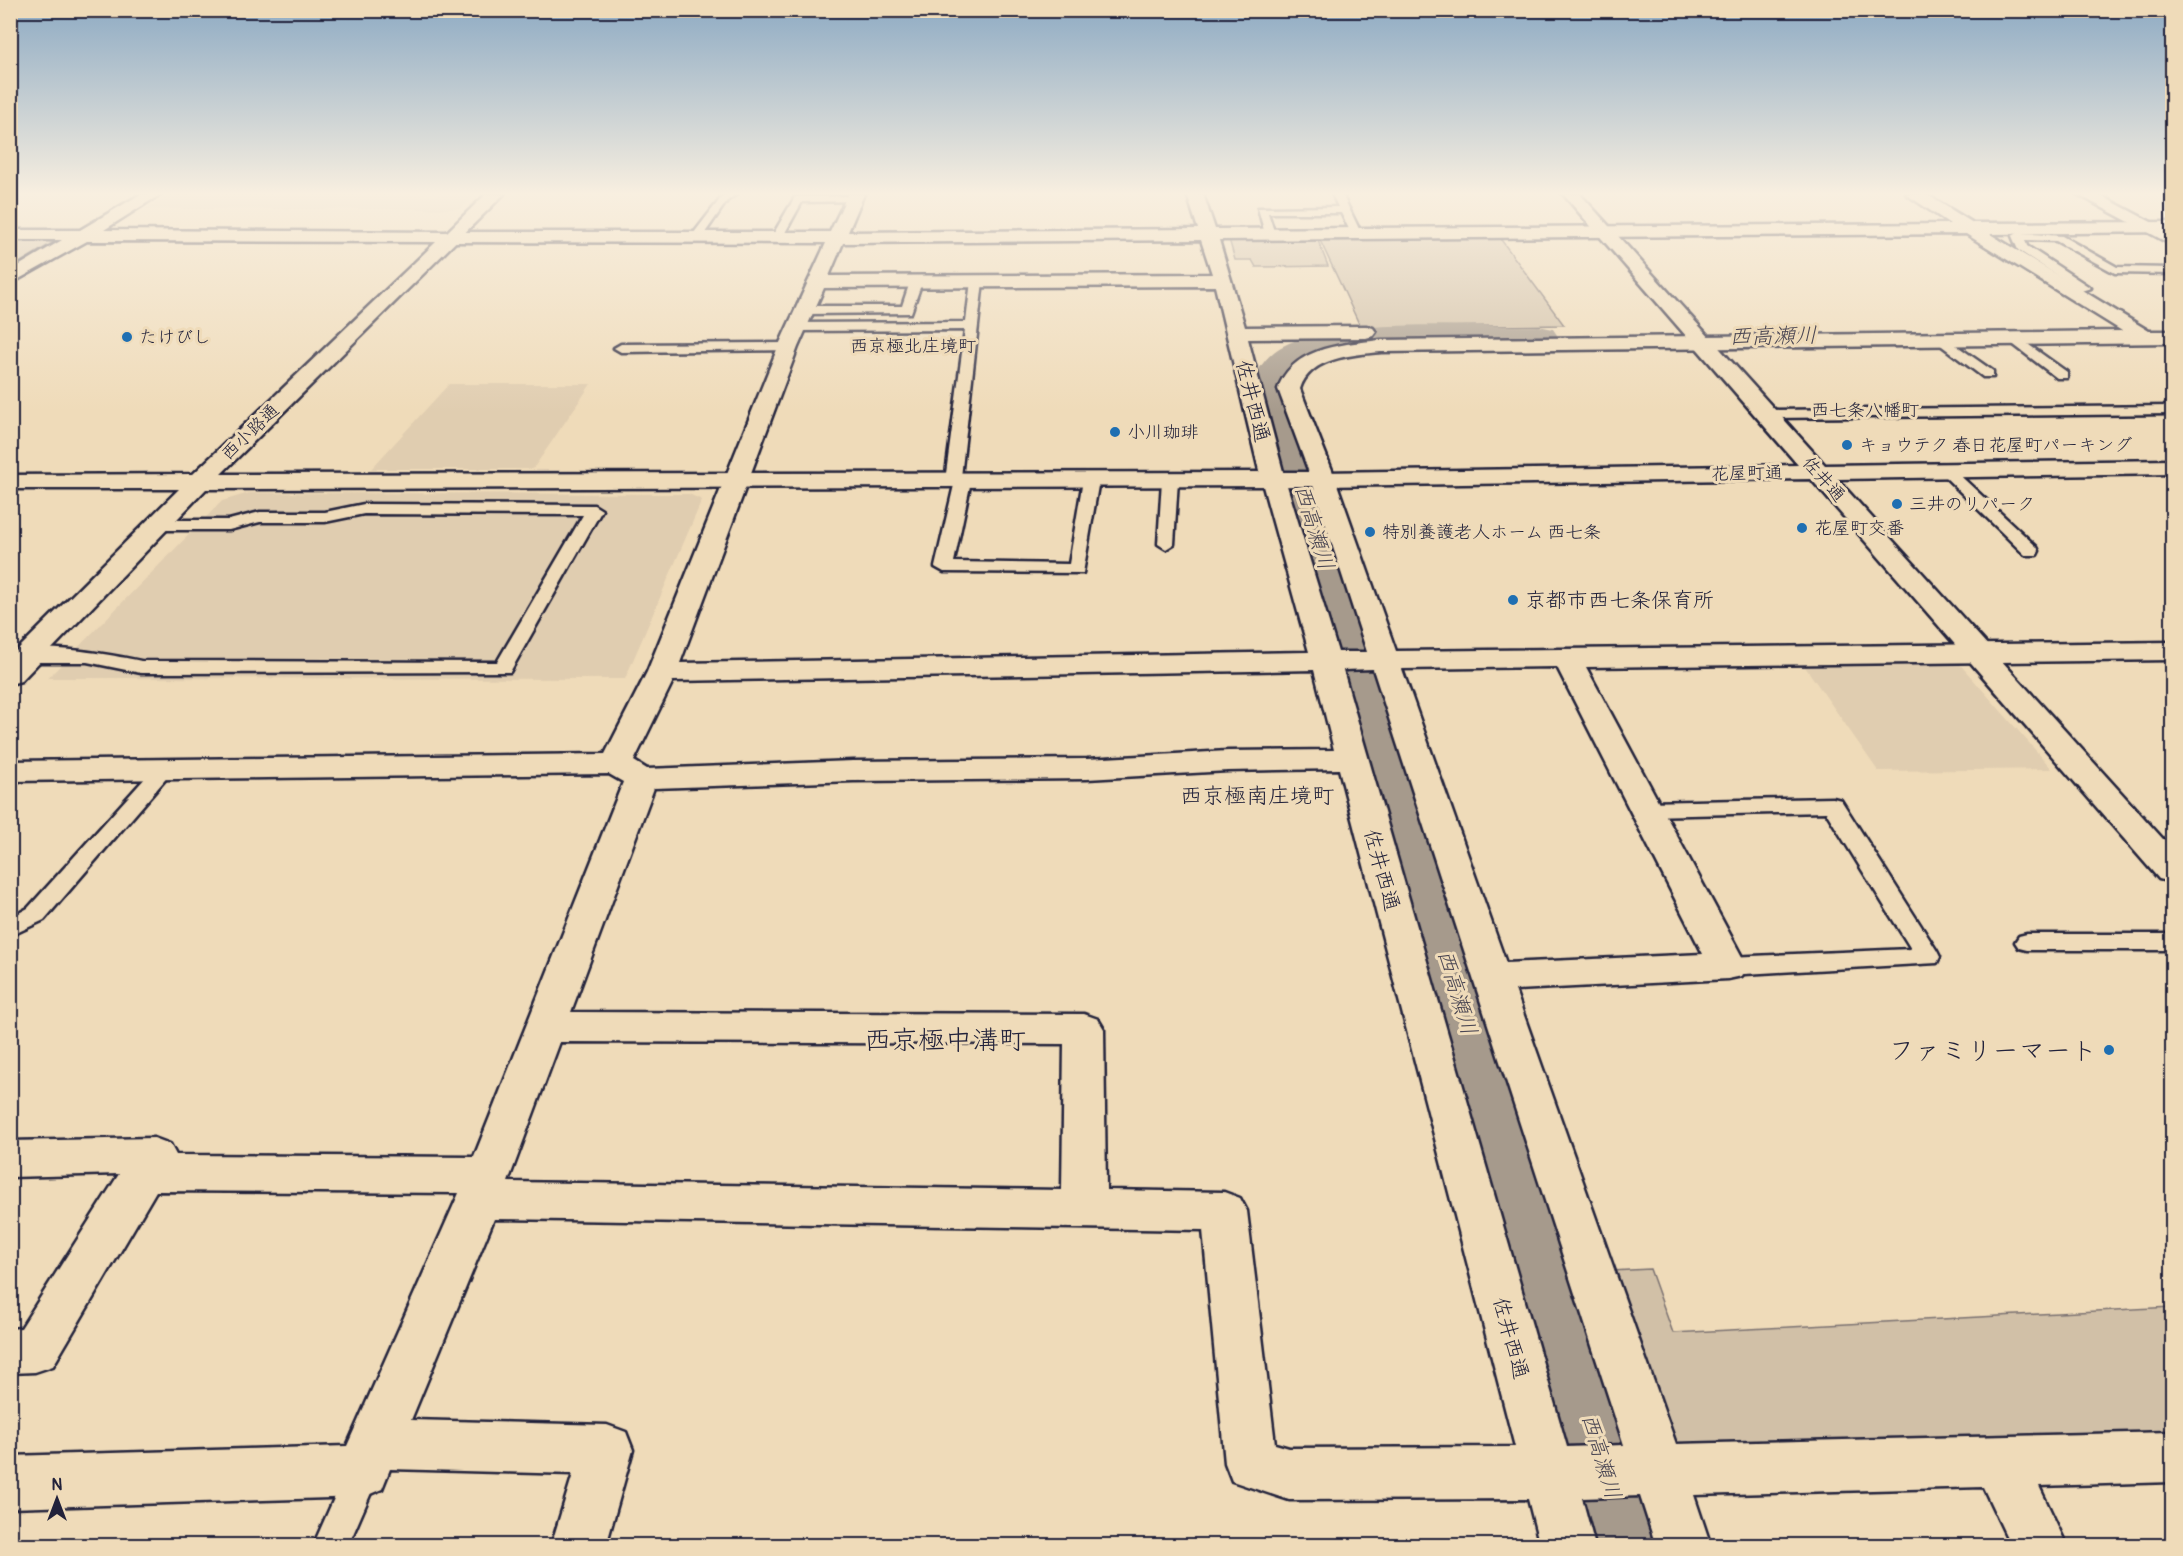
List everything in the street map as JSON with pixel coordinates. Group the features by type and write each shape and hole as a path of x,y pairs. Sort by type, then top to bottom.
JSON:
{"street":[{"path":"10,279 31,267"},
{"name":"西小路通","path":"10,675 201,480 422,267"},
{"path":"369,1457 484,1187 545,1027 662,672 735,480 797,328 825,267"},
{"name":"佐井西通","path":"1218,267 1569,1545"},
{"name":"佐井通","path":"1637,267 2172,871"},
{"path":"2030,267 2172,355"},
{"path":"818,282 1223,280"},
{"path":"1684,1545 1492,977 1319,479 1289,389 1290,380 1294,373 1321,357 1338,352 1381,346 2172,324"},
{"path":"1236,333 1943,340 2172,337"},
{"name":"花屋町通","path":"10,482 1319,479 2172,467"},
{"path":"662,672 1382,660 1568,660 2172,651"},
{"path":"1492,977 1728,966 1568,660"},
{"path":"14,775 163,770 1087,769 1228,761 1352,759"},
{"path":"545,1027 1084,1029 1084,1209"},
{"path":"10,1159 154,1156 36,1350 10,1351"},
{"path":"143,1173 1084,1209 1224,1211 1251,1463 1289,1474 1548,1473 2172,1457"},
{"path":"10,1482 369,1457 606,1450 578,1545"},
{"path":"1998,1461 2040,1545"}],"lane":[{"path":"2051,267 2085,288"},
{"path":"2109,267 2115,270 2172,271"},
{"path":"977,281 958,480 944,567 1077,569 1091,480"},
{"path":"621,348 658,353 907,310 915,282"},
{"path":"797,328 972,326"},
{"path":"2015,339 2062,375"},
{"path":"1943,340 1988,374"},
{"path":"1766,414 2172,410"},
{"path":"1946,470 2031,551"},
{"path":"1166,544 1170,480"},
{"path":"30,656 87,656 141,667 503,668 594,510 364,509 325,517 260,517 229,525 157,525"},
{"path":"10,928 36,914 163,770"},
{"path":"1647,809 1833,805 1928,957 1728,966"},
{"path":"2027,942 2172,942"},
{"path":"330,1545 369,1457"}],"shaded area":[{"path":"1332,267 1521,267 1564,325 1361,328"},
{"path":"449,384 591,384 533,469 371,469"},
{"path":"249,493 689,494 702,500 625,679 48,678 222,501"},
{"path":"1956,660 2052,769 1878,771 1801,661"},
{"path":"1650,1269 1673,1333 2172,1307 2172,1435 1676,1444 1654,1428 1611,1271"}],"waterway":[{"name":"西高瀬川","path":"1751,337 1765,332"},
{"name":"西高瀬川","path":"1455,339 1470,334"},
{"name":"西高瀬川","path":"1539,338 1397,339 1344,342 1319,347 1297,355 1281,367 1272,384 1630,1546"}],"place":[{"name":"たけびし","path":"127,337"},
{"name":"小川珈琲","path":"1115,432"},
{"name":"キョウテク 春日花屋町パーキング","path":"1847,445"},
{"name":"三井のリパーク","path":"1897,504"},
{"name":"花屋町交番","path":"1802,528"},
{"name":"特別養護老人ホーム 西七条","path":"1370,532"},
{"name":"京都市西七条保育所","path":"1513,600"},
{"name":"ファミリーマート","path":"2109,1050"}],"district":[{"name":"西京極北庄境町","path":"913,346"},
{"name":"西七条八幡町","path":"1865,410"},
{"name":"西京極南庄境町","path":"1257,795"},
{"name":"西京極中溝町","path":"945,1040"}]}
